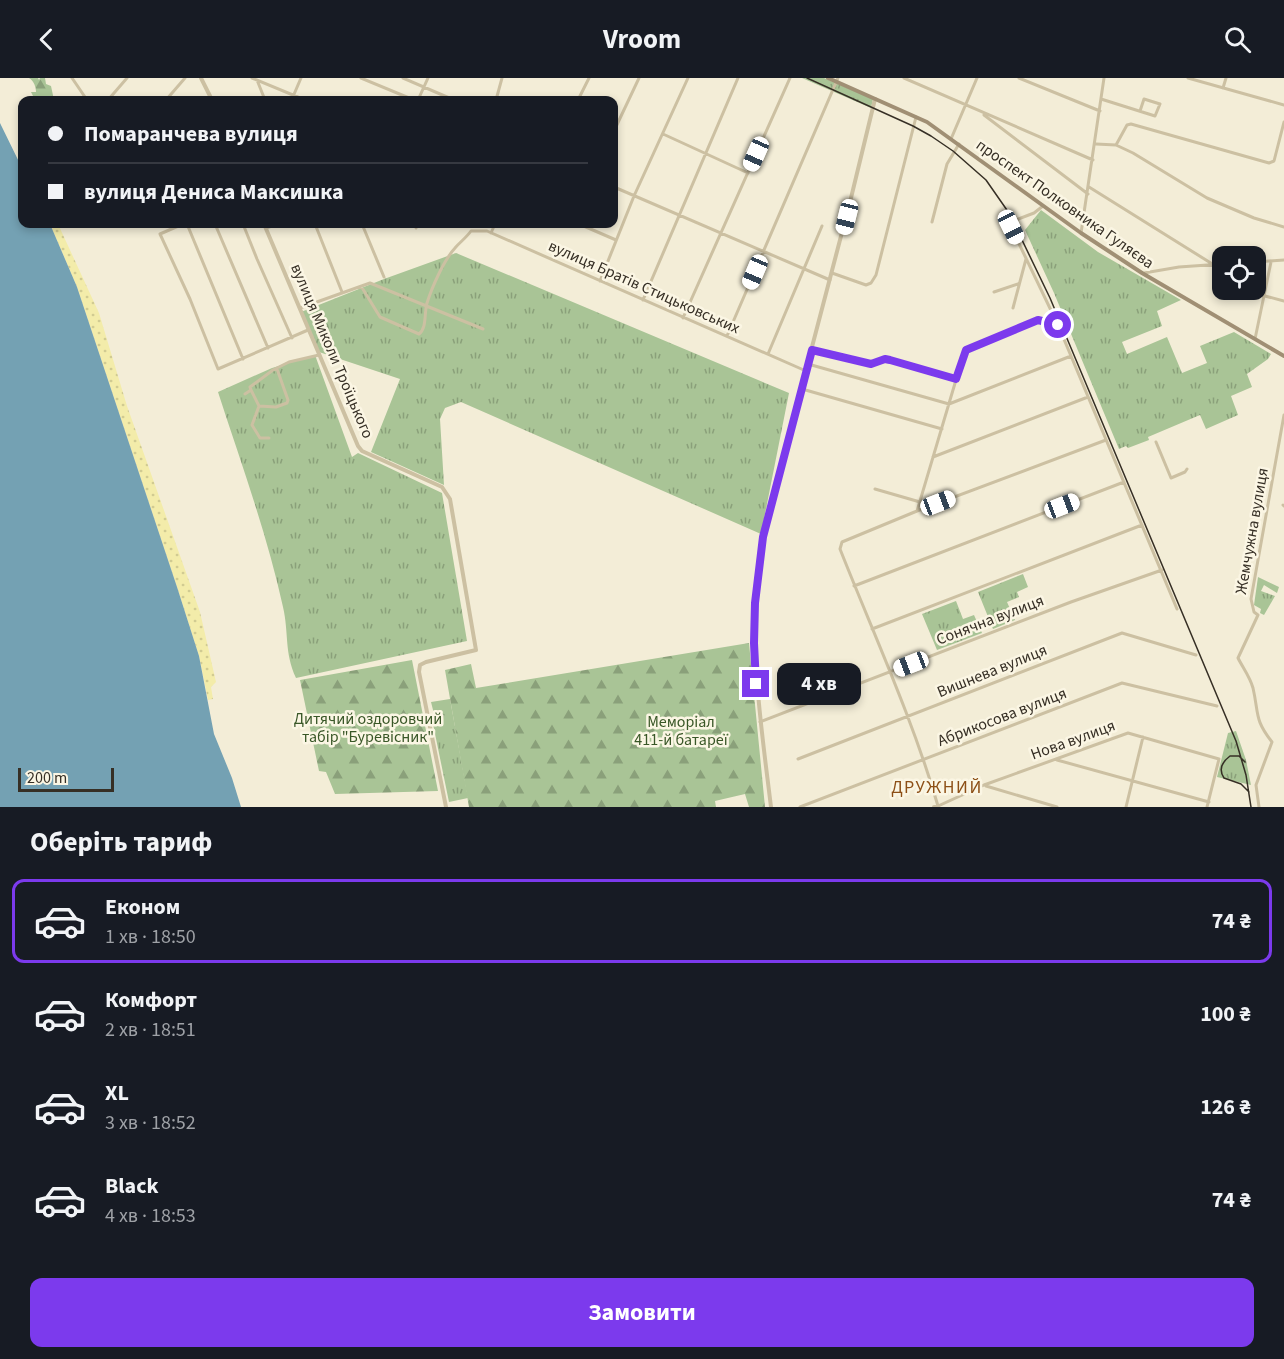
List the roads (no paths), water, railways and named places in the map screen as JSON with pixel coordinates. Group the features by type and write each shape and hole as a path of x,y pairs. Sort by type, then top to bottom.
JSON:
{"main road":[{"name":"проспект Полковника Гуляєва","path":"828,78 837,80 916,117 1142,273 1284,356"}],"street":[{"path":"72,78 84,96"},
{"path":"169,96 184,78"},
{"path":"201,78 210,96"},
{"path":"252,78 293,95 301,78"},
{"path":"361,78 405,96"},
{"path":"403,78 445,96"},
{"path":"418,96 428,78"},
{"path":"497,96 502,78"},
{"path":"580,96 589,78"},
{"path":"618,123 639,78"},
{"path":"600,281 634,196 688,78"},
{"path":"643,300 738,78"},
{"path":"683,318 790,78"},
{"path":"904,78 1093,160"},
{"path":"951,139 977,78"},
{"path":"1019,78 1100,111"},
{"path":"1082,233 1104,78"},
{"path":"1191,78 1284,105"},
{"path":"1223,87 1226,78"},
{"path":"111,96 124,79"},
{"path":"257,80 263,96"},
{"path":"727,336 837,80"},
{"path":"771,807 760,722 754,643 755,603 763,537 875,99"},
{"path":"1101,99 1156,116 1160,104 1144,99 1140,111"},
{"path":"978,111 1088,194"},
{"path":"832,273 866,285 871,284 876,275 916,117"},
{"path":"1116,145 1127,125 1131,124 1269,164 1274,161 1284,122"},
{"path":"663,134 748,173"},
{"path":"932,222 947,164 958,144"},
{"path":"1096,144 1116,145 1207,198 1254,218 1284,227"},
{"path":"1089,187 1212,263"},
{"path":"618,189 830,280"},
{"path":"1042,206 1034,213 1011,224 1058,325 1178,609"},
{"path":"768,354 822,226"},
{"path":"175,228 160,234 219,369 308,330"},
{"path":"187,228 243,359"},
{"path":"218,228 268,348"},
{"path":"245,228 292,338"},
{"name":"вулиця Миколи Троїцького","path":"266,228 355,441 362,451 436,484 452,502 476,650 426,662 420,665 419,669 446,807"},
{"path":"317,228 342,292"},
{"path":"364,228 384,277"},
{"path":"491,233 493,228"},
{"path":"588,228 616,240"},
{"name":"вулиця Братів Стицьковських","path":"426,305 454,248 466,239 471,231 487,231 807,371"},
{"path":"1013,308 1026,257"},
{"path":"1266,262 1284,260"},
{"path":"1266,286 1271,262"},
{"path":"1142,273 1212,264"},
{"path":"300,308 369,283 483,329"},
{"path":"994,292 1019,284"},
{"path":"362,285 380,317 416,334 423,331 426,305"},
{"path":"1266,296 1284,301"},
{"path":"1255,340 1263,300"},
{"path":"917,511 966,350 1038,320 1058,325"},
{"path":"812,350 871,364 885,359 890,360 956,379"},
{"path":"245,394 251,390 250,387 277,369 300,359 319,355"},
{"path":"808,364 949,404 1071,356"},
{"path":"259,406 278,407 288,402 277,369"},
{"path":"802,389 942,429"},
{"path":"251,390 259,406 252,425 260,438 269,438"},
{"path":"933,457 1089,397"},
{"name":"Жемчужна вулиця","path":"1259,807 1256,785 1272,742 1258,722 1253,688 1238,658 1258,615 1254,612 1251,599 1284,415"},
{"path":"937,807 925,760 854,586 840,549 842,542 917,511 1106,440"},
{"path":"1156,442 1171,478 1188,469"},
{"path":"854,586 1124,482"},
{"path":"875,489 920,502"},
{"path":"873,629 1143,525"},
{"name":"Сонячна вулиця","path":"760,722 1071,602 1162,570"},
{"name":"Вишнева вулиця","path":"798,759 1122,633 1196,655"},
{"name":"Абрикосова вулиця","path":"800,807 1122,683 1217,706"},
{"name":"Нова вулиця","path":"937,807 984,785 1128,733 1219,759 1209,802"},
{"path":"1126,807 1143,737"},
{"path":"1055,760 1209,802 1207,807"},
{"path":"984,785 1057,807"},
{"path":"1038,807 1040,802"}],"water":[{"path":"0,123 18,160 18,228 52,228 77,287 199,656 214,734 241,807 0,807"}],"tram line":[{"path":"807,78 931,136 953,151 986,180 1009,213 1050,298 1236,741 1246,775 1251,807"},
{"path":"1245,762 1239,756 1230,756 1223,763 1221,772 1224,778 1241,784 1249,792"}],"district":[{"name":"ДРУЖНИЙ","path":"937,787"}],"park label":[{"name":"Дитячий оздоровчий табір \"Буревісник\"","path":"368,728"},
{"name":"Меморіал 411-й батареї","path":"681,731"}]}
